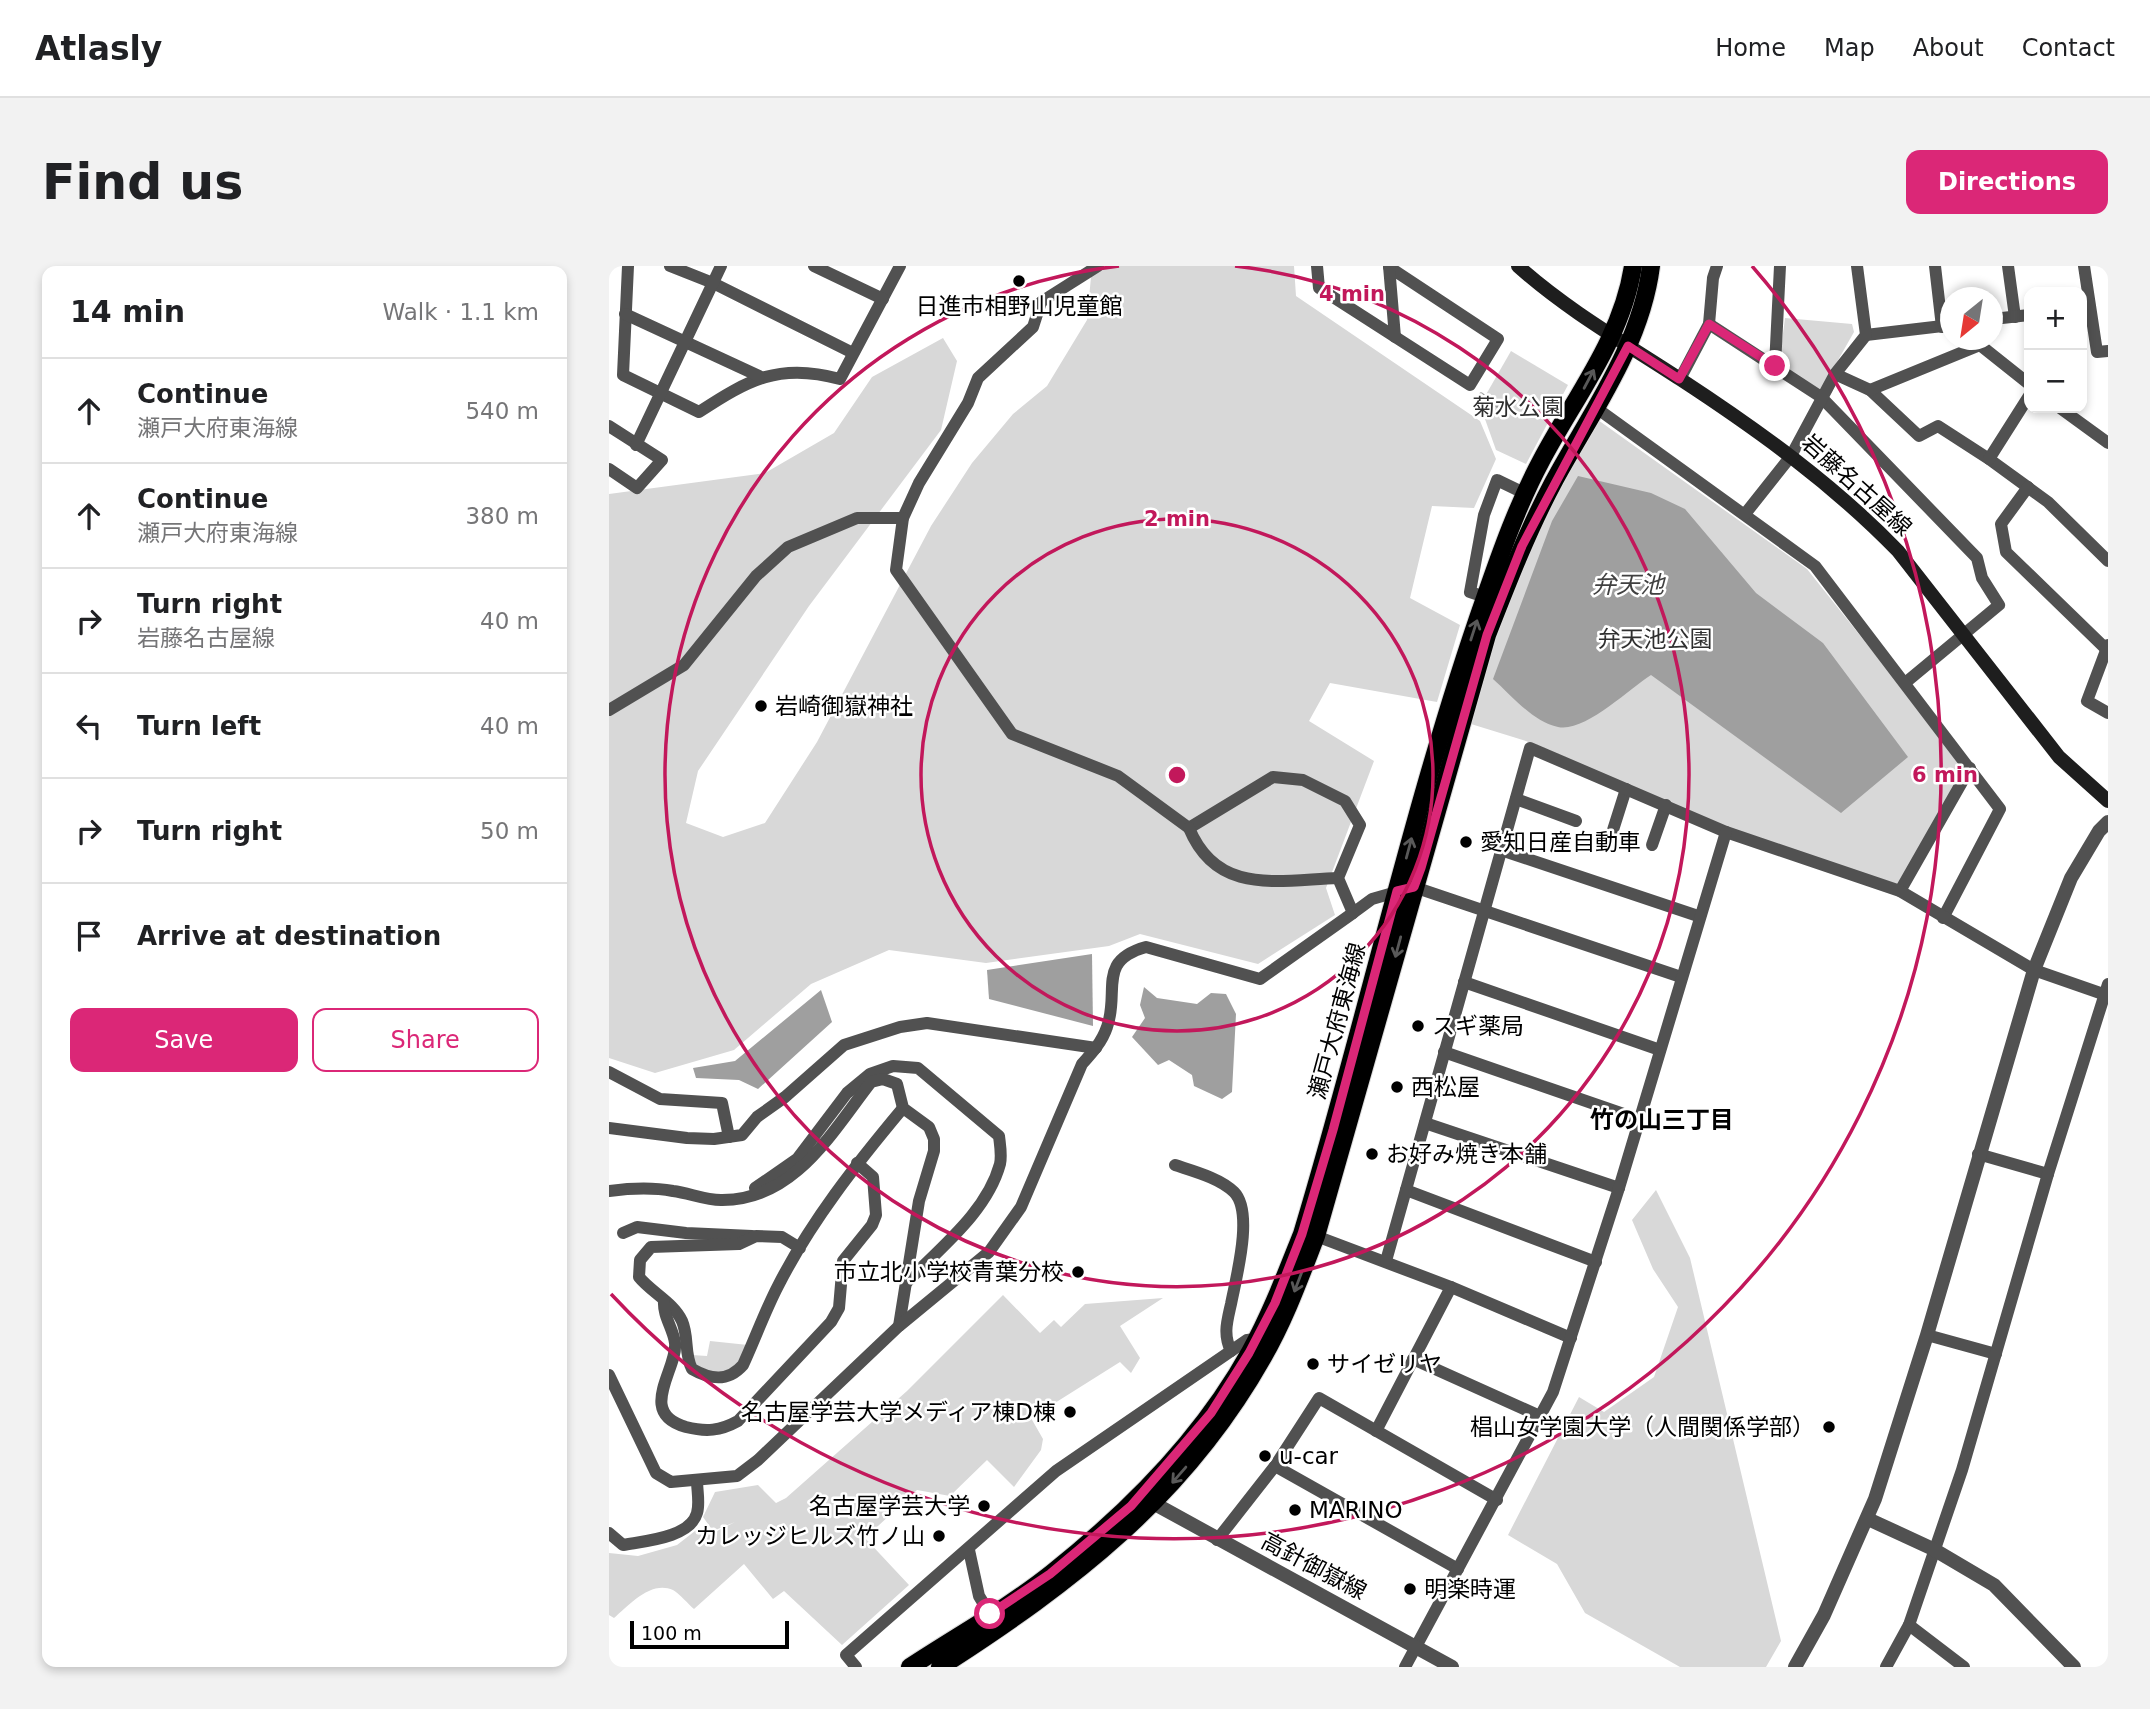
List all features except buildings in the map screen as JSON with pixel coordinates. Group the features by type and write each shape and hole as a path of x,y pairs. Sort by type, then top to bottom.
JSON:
{"main road":[{"name":"岩藤名古屋線","path":"1518,266 1612,335 1791,456 1877,529 1965,635 2059,757 2108,801"},
{"name":"瀬戸大府東海線","path":"949,1665 1059,1587 1147,1500 1190,1462 1262,1359 1289,1306 1317,1236 1381,1014 1406,889 1485,597 1526,495 1612,335 1623,308 1633,266"},
{"name":"瀬戸大府東海線","path":"910,1667 1050,1574 1147,1500 1211,1413 1257,1339 1302,1234 1406,889 1487,635 1522,546 1628,346 1649,286 1651,266"}],"street":[{"path":"628,266 623,375 699,412 759,376 813,371 840,379 900,266"},
{"path":"670,266 713,283 853,353"},
{"path":"636,445 721,266"},
{"path":"814,266 883,299"},
{"path":"1098,266 1041,302 1033,327 978,378 968,404 919,483 903,518 896,570 1012,734 1118,776 1189,828 1197,848 1219,871 1254,881 1338,878"},
{"path":"1317,266 1319,288 1470,385 1498,339 1389,266"},
{"path":"1389,266 1395,337"},
{"path":"1679,379 1709,324 1713,278 1717,266"},
{"path":"1775,366 1780,266"},
{"path":"1857,266 1866,335"},
{"path":"1935,266 1940,293"},
{"path":"2008,266 2015,317"},
{"path":"2084,266 2085,287"},
{"path":"2087,311 2097,352 2108,351"},
{"path":"625,314 687,340 759,376"},
{"path":"2003,318 2024,316"},
{"path":"1709,324 1821,397 1977,558 1982,578 1999,605 1905,683"},
{"path":"1745,514 1791,456 1835,374 1866,335 1940,327"},
{"path":"1870,390 1962,350"},
{"path":"1989,350 2024,380"},
{"path":"1835,374 1870,390 1919,436 1938,426 1989,458 2028,487 2108,561"},
{"path":"1989,458 2024,404"},
{"path":"1595,407 1815,566 2000,809 1943,918"},
{"path":"2067,413 2108,443"},
{"path":"609,426 662,460 637,488 609,469"},
{"path":"1485,597 1470,592 1483,515 1497,480 1526,495"},
{"path":"2028,487 2001,524 2006,552 2107,647 2087,701 2108,713"},
{"path":"609,710 684,665 756,576 788,548 857,518 903,518"},
{"path":"1387,1261 1529,748 1726,832 1900,891 2034,970 2106,989 2048,1174 1962,1469 1909,1625 1886,1667"},
{"path":"1900,891 1970,768"},
{"path":"1189,828 1273,776 1303,780 1345,801 1360,825 1338,878 1353,913"},
{"path":"1613,830 1626,789"},
{"path":"1516,799 1576,821"},
{"path":"1652,845 1666,805"},
{"path":"1795,1667 1868,1519 1927,1335 2034,970 2071,878 2099,831 2108,822"},
{"path":"1405,1667 1542,1417 1596,1262 1698,916 1726,832"},
{"path":"1501,850 1698,916"},
{"path":"609,1375 656,1473 671,1482 737,1476 758,1460 899,1326 989,1252 1021,1207 1082,1064 1096,1048 1108,1026 1115,964 1128,952 1146,947 1260,979 1372,898 1406,889 1484,909 1681,977"},
{"path":"1464,982 1660,1050"},
{"path":"609,1128 687,1138 742,1135 757,1117 785,1097 844,1045 900,1027 927,1023 1096,1048"},
{"path":"1444,1052 1638,1119"},
{"path":"721,1200 743,1195 797,1159 847,1093 870,1074 893,1066 918,1068 999,1136 1001,1161 990,1189 972,1216 906,1283"},
{"path":"609,1072 660,1099 722,1103 729,1137"},
{"path":"609,1191 653,1188 721,1200 765,1191 788,1181 810,1161 871,1082 883,1079 897,1084 903,1108 929,1127 934,1139 934,1151 919,1201 899,1326"},
{"path":"756,1236 739,1244 651,1247 640,1260 639,1277 650,1291 681,1317 687,1333 687,1361 692,1369 718,1379 734,1376 743,1365 778,1286 800,1248 857,1163 903,1108"},
{"path":"1425,1123 1619,1188"},
{"path":"1978,1154 2048,1174"},
{"path":"664,1301 664,1312 675,1343 661,1388 664,1406 678,1424 699,1430 722,1430 738,1421 831,1322 839,1307 843,1261 872,1225 876,1215 873,1177 857,1163"},
{"path":"1175,1165 1201,1174 1234,1192 1244,1210 1239,1264 1224,1336 1231,1351"},
{"path":"1406,1190 1596,1262"},
{"path":"623,1233 646,1227 686,1233 782,1237 800,1248"},
{"path":"1317,1236 1387,1261 1571,1338"},
{"path":"1376,1432 1451,1287"},
{"path":"1927,1335 1996,1354"},
{"path":"856,1667 846,1655 1056,1471 1247,1340 1257,1339"},
{"path":"1413,1359 1542,1417"},
{"path":"1217,1540 1275,1466 1319,1398 1497,1500"},
{"path":"1275,1466 1458,1569"},
{"path":"609,1533 623,1545 652,1540 683,1529 694,1521 698,1510 697,1480"},
{"name":"高針御嶽線","path":"1147,1500 1453,1667"},
{"path":"1868,1519 1933,1549 1994,1585 2074,1667"},
{"path":"969,1550 979,1596 990,1614"},
{"path":"1909,1625 1964,1667"}],"green space":[{"path":"1092,266 1294,266 1296,296 1480,421 1496,459 1474,508 1432,506 1410,598 1460,625 1437,702 1330,683 1309,721 1374,761 1326,888 1335,915 1258,964 1140,934 1109,946 986,963 889,950 811,984 734,1050 655,1073 609,1058 609,494 765,473 834,433 872,377 943,338 957,361 941,430 809,606 698,771 686,823 723,837 765,823 817,742 931,526 972,463 1013,414 1047,386 1087,320"},
{"path":"1785,318 1852,324 1854,332 1820,392 1779,365"},
{"name":"菊水公園","path":"1511,351 1568,385 1526,464 1496,450 1480,405"},
{"name":"弁天池公園","path":"1598,420 1807,569 1968,771 1900,885 1730,831 1526,741 1471,724 1492,645 1545,515"},
{"path":"1656,1190 1690,1258 1781,1641 1766,1667 1680,1667 1585,1613 1557,1564 1508,1535 1579,1397 1604,1412 1654,1377 1678,1307 1653,1269 1632,1220"},
{"path":"1003,1295 1040,1333 1054,1320 1061,1327 1085,1304 1163,1298 1120,1326 1140,1358 1131,1373 1120,1362 1031,1418 1043,1439 1041,1450 1014,1487 987,1460 950,1496 917,1490 865,1538 909,1585 842,1645 784,1591 773,1599 744,1564 694,1609 673,1590 657,1588 641,1595 614,1618 609,1615 609,1553 638,1556 677,1545 695,1531 704,1529 713,1533 735,1522 713,1531 703,1517 715,1492 758,1485 776,1503 786,1498 907,1391"},
{"path":"710,1341 748,1345 741,1362 719,1375 695,1366 692,1355 707,1356"}],"water":[{"name":"弁天池","path":"1578,476 1651,493 1685,509 1756,593 1823,643 1908,757 1841,813 1651,675 1593,717 1569,727 1549,724 1523,707 1493,679 1552,521"},
{"path":"1092,954 1093,1026 989,999 987,970"},
{"path":"1144,987 1157,998 1197,1004 1211,993 1226,994 1236,1014 1232,1092 1222,1099 1194,1086 1192,1075 1169,1060 1158,1065 1132,1037 1145,1018 1140,1005"},
{"path":"821,990 832,1022 758,1089 739,1080 696,1078 693,1068 735,1061"}],"waterway":[{"path":"1481,394 1504,411"}],"place":[{"name":"日進市相野山児童館","path":"1019,281"},
{"name":"岩崎御嶽神社","path":"761,706"},
{"name":"愛知日産自動車","path":"1466,842"},
{"name":"スギ薬局","path":"1418,1026"},
{"name":"西松屋","path":"1397,1087"},
{"name":"お好み焼き本舗","path":"1372,1154"},
{"name":"市立北小学校青葉分校","path":"1078,1272"},
{"name":"サイゼリヤ","path":"1313,1364"},
{"name":"名古屋学芸大学メディア棟D棟","path":"1070,1412"},
{"name":"椙山女学園大学（人間関係学部）","path":"1829,1427"},
{"name":"u-car","path":"1265,1456"},
{"name":"名古屋学芸大学","path":"984,1506"},
{"name":"MARINO","path":"1295,1510"},
{"name":"カレッジヒルズ竹ノ山","path":"939,1536"},
{"name":"明楽時運","path":"1410,1589"}],"district":[{"name":"竹の山三丁目","path":"1662,1120"}],"route":[{"path":"990,1614 1050,1574 1131,1506 1211,1413 1257,1339 1275,1303 1302,1234 1333,1130 1397,891 1414,887 1421,868 1487,635 1522,546 1628,346 1679,379 1709,324 1775,366"}]}
